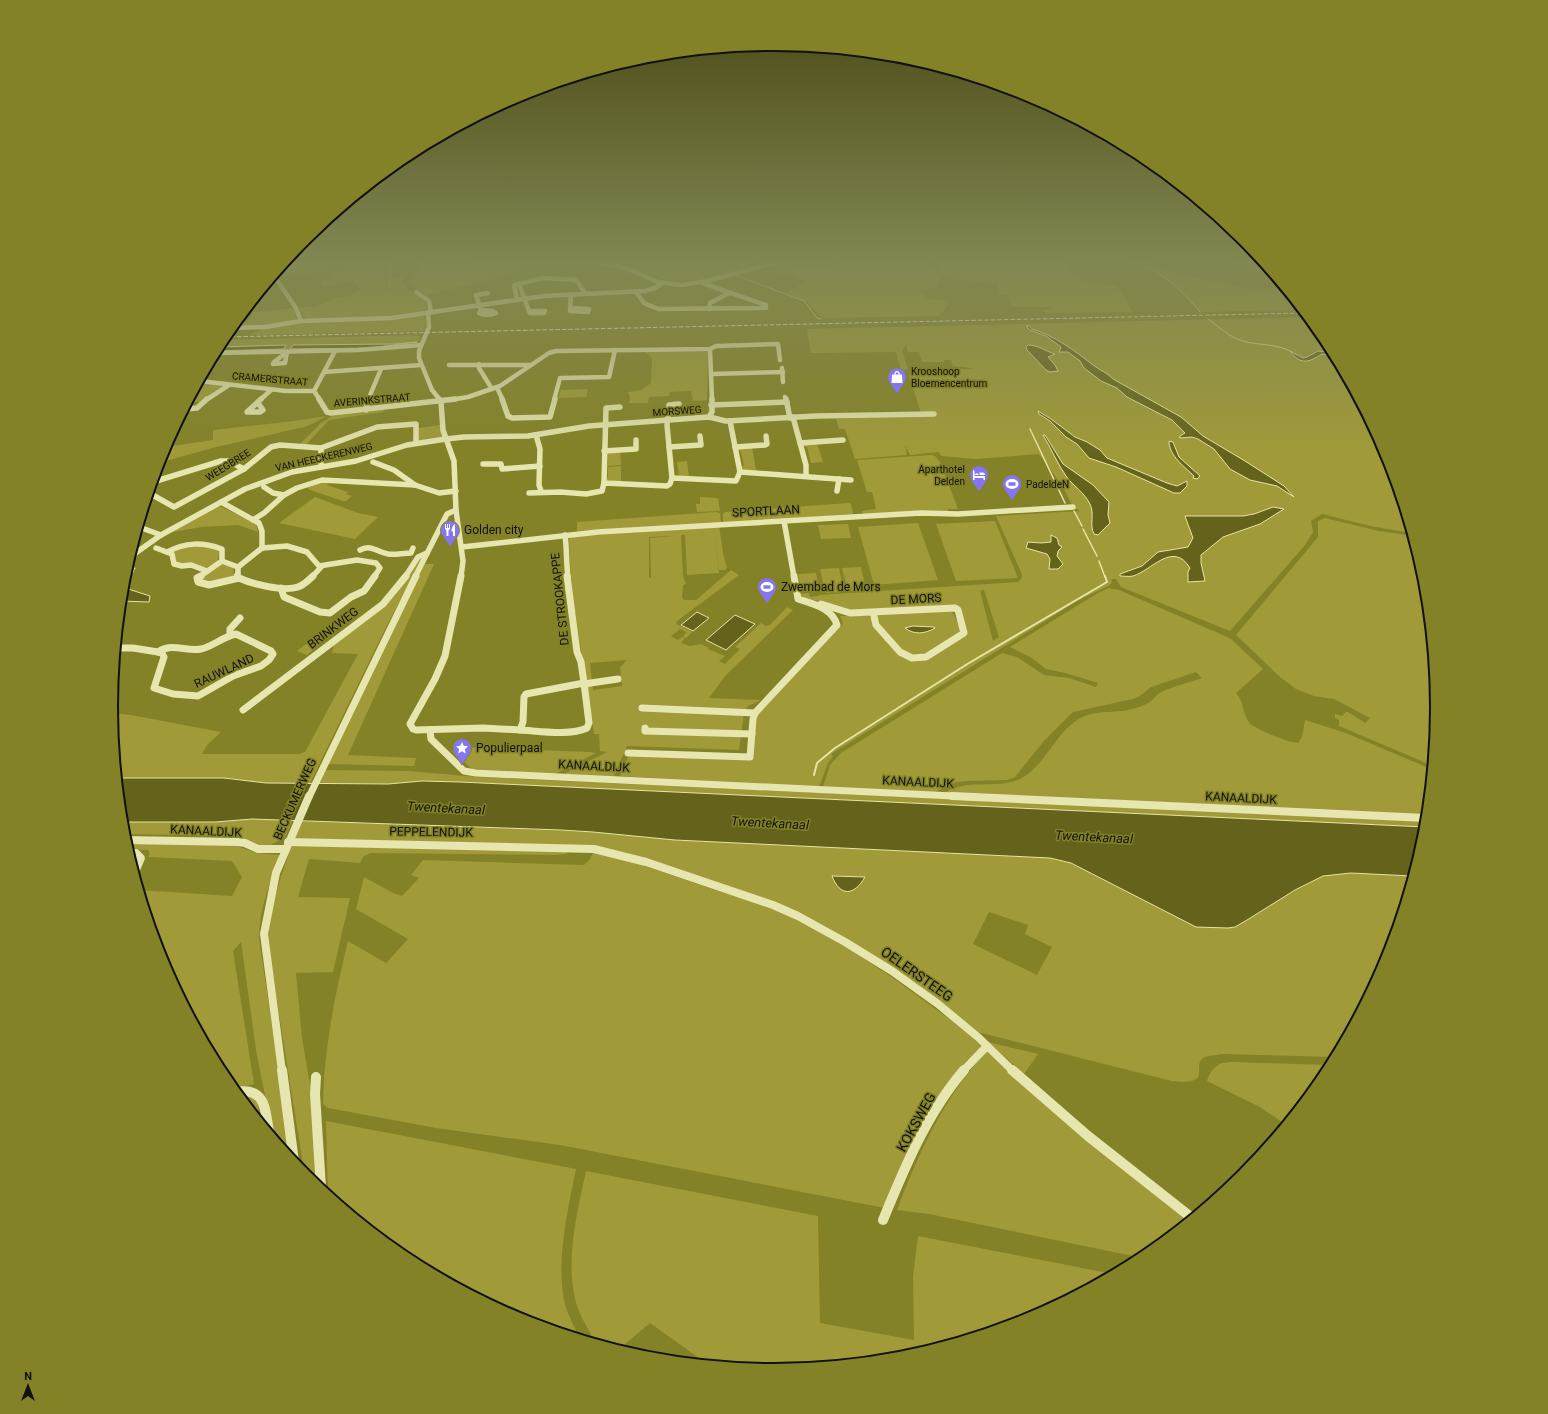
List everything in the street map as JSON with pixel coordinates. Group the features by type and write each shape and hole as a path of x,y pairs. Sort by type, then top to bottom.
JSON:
{"street":[{"path":"240,328 277,325"},
{"path":"429,325 420,345 418,354 432,390 441,402 442,420 446,439 454,461 456,510 462,547 463,566 445,656 435,679 410,724 413,729 416,730 483,728 520,730 523,722 524,697 526,694 618,679"},
{"name":"AVERINKSTRAAT","path":"314,391 328,413 441,402 468,397 494,388 553,352 710,349 716,346 778,344 780,360"},
{"path":"223,353 287,352 420,345"},
{"path":"709,417 711,414 710,349"},
{"path":"314,391 336,350"},
{"path":"479,364 479,368 494,388 500,392 508,416 512,418 550,417 560,378 609,377 615,350"},
{"path":"449,364 531,365"},
{"path":"324,372 421,365"},
{"path":"366,410 369,395 381,369"},
{"path":"711,374 782,370 783,382"},
{"name":"CRAMERSTRAAT","path":"205,382 271,390 314,391"},
{"path":"190,409 197,408 229,385"},
{"path":"258,403 271,390"},
{"path":"711,405 786,400 806,465 806,476"},
{"path":"604,483 667,486 670,484 672,478 669,446 669,404 679,404"},
{"path":"529,493 541,491 546,493 562,492 584,494 600,492 603,489 604,483 604,425 606,408 620,407"},
{"name":"MORSWEG","path":"446,439 536,435 574,427 709,417 719,421 730,421 791,417 934,414"},
{"path":"672,478 733,481 738,479 740,472 730,421"},
{"path":"322,467 321,448 337,443 359,433 382,426 414,423 417,425 416,443"},
{"path":"359,433 366,438"},
{"path":"536,435 540,449 539,485 541,491"},
{"path":"669,446 701,444 700,436"},
{"path":"735,447 766,445 766,436"},
{"path":"334,437 343,439"},
{"name":"VAN HEECKERENWEG","path":"137,552 161,535 245,489 267,480 292,472 363,460 398,447 446,439"},
{"path":"604,451 636,449 636,440"},
{"path":"800,443 844,440"},
{"name":"WEEGBREE","path":"153,495 174,507 244,469 266,450 274,446 280,445 321,448"},
{"path":"159,480 221,461 228,461 244,469"},
{"path":"373,462 394,470 415,485 439,493 456,492"},
{"path":"483,464 501,464 502,470 540,466"},
{"path":"740,472 851,480"},
{"path":"253,520 284,495 309,484 328,479 415,485"},
{"path":"392,484 406,479"},
{"path":"837,491 839,479"},
{"path":"264,487 273,493 284,495"},
{"path":"221,502 262,526 262,548"},
{"name":"SPORTLAAN","path":"462,547 608,531 1073,507"},
{"name":"BECKUMERWEG","path":"293,1152 264,934 276,873 318,775 427,553 447,514 456,510"},
{"path":"628,753 750,757 753,719 759,706 770,698 778,686 837,625 834,617 827,611 798,599 784,521"},
{"path":"143,528 161,535"},
{"name":"DE STROOKAPPE","path":"520,730 570,732 584,730 589,723 581,662 577,652 565,556 565,535"},
{"path":"167,552 177,547 202,543 222,550 222,561"},
{"path":"238,566 262,548 287,546 307,552 318,565 322,566"},
{"path":"360,550 363,548 373,547 386,554 412,551 427,553"},
{"path":"156,548 173,555 174,564 182,566 191,565 207,571"},
{"name":"BRINKWEG","path":"243,710 383,604 403,580 418,557 427,553"},
{"path":"376,563 386,554"},
{"path":"222,561 198,578 198,582 209,585 239,578 252,583 280,588 299,586 322,566 357,560 376,563"},
{"path":"222,561 238,566"},
{"path":"280,588 284,597 320,612 326,613 333,611 354,595 364,591 380,570 376,563"},
{"path":"238,566 239,578"},
{"name":"DE MORS","path":"805,602 812,601 850,614 872,612 956,608 964,634 926,657 912,658 900,652 880,630 875,623 872,612"},
{"path":"121,648 133,648 158,652 165,647 203,648 230,635 230,629 240,618"},
{"name":"RAUWLAND","path":"158,652 162,653 164,657 154,688 173,694 192,697 198,696 233,676 261,666 269,660 272,654 271,651 239,634 230,635"},
{"path":"642,708 755,713"},
{"path":"645,728 645,731 752,734"},
{"name":"KANAALDIJK","path":"430,730 431,739 464,771 476,773 783,786 954,796 1420,818"},
{"name":"KANAALDIJK","path":"132,840 238,842 245,843 258,850 287,846"},
{"name":"PEPPELENDIJK","path":"287,846 574,848"},
{"name":"OELERSTEEG","path":"574,848 600,850 628,856 778,907 798,916 898,976 953,1017 1080,1130 1188,1215"},
{"path":"135,853 141,858 137,865"},
{"name":"KOKSWEG","path":"882,1220 918,1144 936,1112 955,1082 987,1046"},
{"path":"316,1076 315,1094 320,1181"},
{"path":"243,1090 253,1090 260,1096 265,1108 268,1124"}],"shaded area":[{"path":"242,325 276,325 266,326 240,327"},
{"path":"426,325 424,331 250,335 262,330 281,326"},
{"path":"975,325 1306,325 1323,350 1316,351 1304,357 1295,354 1293,355 1304,361 1311,360 1322,354 1326,355 1342,379 1380,456 1406,532 1370,526 1322,514 1311,521 1313,532 1305,545 1230,631 1121,587 1116,579 1111,579 1112,582 1110,585 1077,601 831,754 833,756 828,763 819,787 620,776 630,753 752,760 757,710 841,626 843,623 840,616 869,616 884,637 914,660 966,635 959,608 853,612 801,596 799,594 809,593 810,597 819,595 1018,582 1022,578 1021,572 996,516 1080,511 1073,507 1063,487 1039,454 975,459 941,456 939,452 910,455 905,445 907,455 855,459 845,429 839,429 836,419 922,416 909,375 914,371 972,369 970,366 971,368 953,366 951,360 944,360 944,362 922,362 919,352 908,352 906,344 902,351 908,369 901,371 896,352 811,353 807,329","holes":["984,590 999,637 993,641 980,591"]},
{"path":"421,336 418,342 394,344 293,345 290,349 284,349 286,345 227,347 231,340"},
{"path":"644,351 708,352 707,400 693,401 691,391 670,392 669,396 649,397 648,403 629,403 630,397 628,392 641,390 651,383 652,360 651,357"},
{"path":"205,382 224,385 199,402 194,402"},
{"path":"588,389 586,397 558,398 561,390"},
{"path":"384,410 383,412 329,420 305,446 299,445 321,423 334,415"},
{"path":"326,416 304,427 212,448 166,461 173,446 213,440 213,430"},
{"path":"440,425 444,437 418,441 419,428"},
{"path":"817,443 823,462 811,463 807,447 804,447 803,444"},
{"path":"752,447 756,472 741,470 740,465 744,466 741,452 738,448"},
{"path":"620,450 621,465 608,466 608,451"},
{"path":"931,455 935,456 940,462 958,509 948,509 948,512 863,514 862,511 876,509 872,492 867,492 857,460"},
{"path":"687,461 689,477 679,476 677,462"},
{"path":"621,466 621,482 606,480 608,477 608,467"},
{"path":"321,482 330,482 327,485 348,492 346,494 352,496 346,501 343,501 310,490 306,486"},
{"path":"315,497 358,513 378,517 355,539 279,523"},
{"path":"700,497 718,498 720,511 697,512 696,504 700,504"},
{"path":"851,504 853,514 723,522 723,514 725,512"},
{"path":"219,506 256,523 258,532 238,525 201,527 167,533"},
{"path":"716,512 720,513 721,523 577,531 577,522"},
{"path":"1325,518 1379,531 1407,535 1417,579 1429,664 1430,707 1427,763 1339,726 1339,720 1335,718 1335,714 1342,716 1348,712 1365,723 1370,718 1334,699 1314,696 1296,689 1280,677 1236,635 1318,537 1318,521"},
{"path":"995,521 1018,578 956,581 936,524"},
{"path":"918,523 938,580 874,585 858,527"},
{"path":"848,524 851,538 821,539 818,525"},
{"path":"719,527 727,567 725,570 719,570 715,533 719,573 687,575 685,535 681,535 683,576 686,584 683,585 682,598 684,600 696,600 731,570 739,575 677,621 676,624 692,632 686,638 683,636 687,632 680,629 671,636 678,640 682,637 685,638 681,643 690,646 701,644 709,648 708,649 725,656 719,661 725,664 740,649 735,647 761,623 766,626 770,625 787,607 793,610 726,675 709,698 761,700 748,706 744,713 739,750 627,746 614,776 564,774 607,752 600,751 599,734 594,734 571,585 569,539 574,536","holes":["673,536 650,538 651,578 649,578 649,537","627,660 620,667 622,686 593,690 590,663"]},
{"path":"184,543 219,550 218,561 208,568 176,562 171,551"},
{"path":"419,559 422,559 386,627 310,783 266,783 224,778 122,778 119,750 118,714 221,732 207,745 202,754 299,754 305,752 358,654 332,653 334,645 391,600"},
{"path":"223,562 234,566 233,576 210,582 199,579"},
{"path":"424,564 434,564 348,755 416,758 414,766 327,764"},
{"path":"861,567 866,590 848,591 842,568"},
{"path":"839,568 844,592 825,593 820,569"},
{"path":"816,573 820,590 801,591 798,574"},
{"path":"1109,588 1119,590 1231,639 1263,669 1236,693 1239,696 1245,715 1249,722 1264,732 1298,743 1302,737 1305,720 1346,733 1427,767 1420,816 944,793 963,786 1001,784 1020,779 1036,767 1063,733 1077,720 1091,714 1133,709 1142,706 1150,702 1161,692 1202,678 1196,672 1151,687 1140,696 1133,699 1073,712 1043,742 1015,777 1008,780 956,782 934,793 823,787 830,765 841,753 1002,653 1017,657 1044,675 1069,678 1096,687 1098,683 1046,669 1032,658 1010,647 1098,593"},
{"path":"951,610 962,630 923,656 911,655 902,651 878,623 876,614"},
{"path":"310,641 319,645 307,655 297,651"},
{"path":"458,747 596,753 555,774 472,769 451,751 456,751"},
{"path":"325,770 408,771 477,777 1419,821 1418,827 460,782 422,781 388,784 317,783"},
{"path":"252,819 292,821 285,837 269,846 261,846 237,836 131,834 129,822 215,822"},
{"path":"301,821 593,832 675,840 1050,858 1071,863 1196,927 1271,904 1323,876 1351,873 1408,876 1380,958 1362,997 1342,1035 1328,1057 1221,1054 1208,1056 1201,1061 1199,1065 1198,1078 1185,1082 1172,1081 977,1032 813,922 624,852 295,839","holes":["989,912 1028,925 1025,934 1052,947 1037,975 973,944"]},
{"path":"133,842 237,846 256,853 280,855 263,907 259,928 259,939 291,1150 272,1129 271,1124 257,1056 241,942 233,951 254,1084 241,1087 206,1035 186,997 168,958 144,890 232,896 242,877 232,861 148,857 150,854 148,850 134,849"},
{"path":"295,845 570,851 565,854 556,855 370,853 363,857 360,863 309,859 298,897 350,898 333,972 296,973 302,1038 314,1102 319,1179 303,1164 268,946 272,908 291,848"},
{"path":"593,853 621,858 718,891 758,902 793,917 852,951 893,978 952,1021 982,1046 964,1064 885,1208 560,1145 436,1128 328,1108 323,1104 331,1022 348,941 386,963 408,939 356,909 364,877 393,893 402,896 419,878 411,875 423,860 584,865"},
{"path":"988,1042 1038,1054 1024,1074"},
{"path":"987,1051 1184,1218 1132,1256 929,1214 897,1210 914,1167 934,1126 945,1106"},
{"path":"1231,1062 1323,1065 1282,1122 1260,1107 1207,1081 1212,1070 1222,1063"},
{"path":"256,1094 259,1113 254,1106 246,1095"},
{"path":"326,1121 576,1169 564,1234 561,1268 565,1305 577,1333 523,1313 446,1275 375,1227 328,1188"},
{"path":"586,1171 818,1216 820,1323 914,1340 913,1276 918,1236 1106,1273 1064,1295 1025,1313 944,1341 902,1350 817,1362 731,1362 699,1358 650,1323 624,1345 592,1337 577,1306 573,1290 573,1238"}],"water":[{"path":"1026,326 1029,326 1032,329 1056,340 1113,379 1181,417 1203,436 1284,486 1294,497 1277,486 1250,480 1230,469 1214,449 1198,439 1192,437 1180,438 1180,436 1185,433 1172,420 1127,397 1117,388 1101,381 1084,368 1080,361 1068,352 1059,352 1061,347 1046,336 1030,330"},
{"path":"417,342 370,348 290,349 293,345 394,344"},
{"path":"286,345 284,349 224,351 227,347"},
{"path":"1028,345 1038,347 1055,354 1048,357 1058,371 1050,372 1046,370 1027,350 1026,347"},
{"path":"1290,351 1303,358 1318,351 1324,351 1326,355 1322,354 1309,361 1302,361 1294,356"},
{"path":"1038,411 1075,437 1100,450 1107,458 1177,486 1187,481 1187,486 1180,493 1174,493 1116,467 1089,458 1077,444 1066,437 1050,421 1039,414"},
{"path":"1043,435 1045,435 1063,464 1093,485 1109,502 1108,515 1110,523 1098,535 1094,534 1093,531 1090,504 1085,496 1066,476"},
{"path":"1169,441 1173,442 1179,457 1200,476 1197,479 1193,478 1194,476 1182,465 1172,452"},
{"path":"1273,507 1284,509 1260,524 1223,537 1201,555 1201,563 1205,581 1188,582 1188,572 1190,568 1183,560 1176,557 1169,557 1162,560 1133,576 1120,576 1120,574 1142,566 1158,552 1188,547 1193,538 1185,516 1243,516 1254,514"},
{"path":"1051,535 1057,538 1059,545 1062,547 1058,551 1057,556 1063,564 1058,569 1049,569 1050,559 1047,554 1026,548 1028,542 1051,542"},
{"path":"129,589 150,596 149,602 127,601"},
{"path":"697,612 709,618 693,631 681,625"},
{"path":"735,615 755,624 726,650 706,640"},
{"path":"913,626 935,628 927,632 916,633 905,628"},
{"name":"Twentekanaal","path":"122,778 224,778 266,783 388,784 422,781 460,782 1418,827 1408,876 1351,873 1323,876 1295,890 1235,927 1228,928 1196,927 1071,863 1050,858 675,840 561,830 252,819 215,822 129,822"},
{"path":"832,876 865,877 856,888 847,892 839,888"}],"waterway":[{"path":"1215,325 1233,337 1249,343 1280,347 1292,352"},
{"path":"1030,429 1065,503"},
{"path":"1074,511 1082,526"},
{"path":"1083,529 1097,556"},
{"path":"1099,561 1105,577"},
{"path":"814,775 817,763 835,748 969,663 1107,582 1105,576"}],"railway":[{"path":"233,337 765,325"}],"place":[{"name":"Krooshoop Bloemencentrum","path":"897,394"},
{"name":"Aparthotel Delden","path":"979,492"},
{"name":"PadeldeN","path":"1012,501"},
{"name":"Golden city","path":"450,547"},
{"name":"Zwembad de Mors","path":"767,604"},
{"name":"Populierpaal","path":"462,765"}]}
